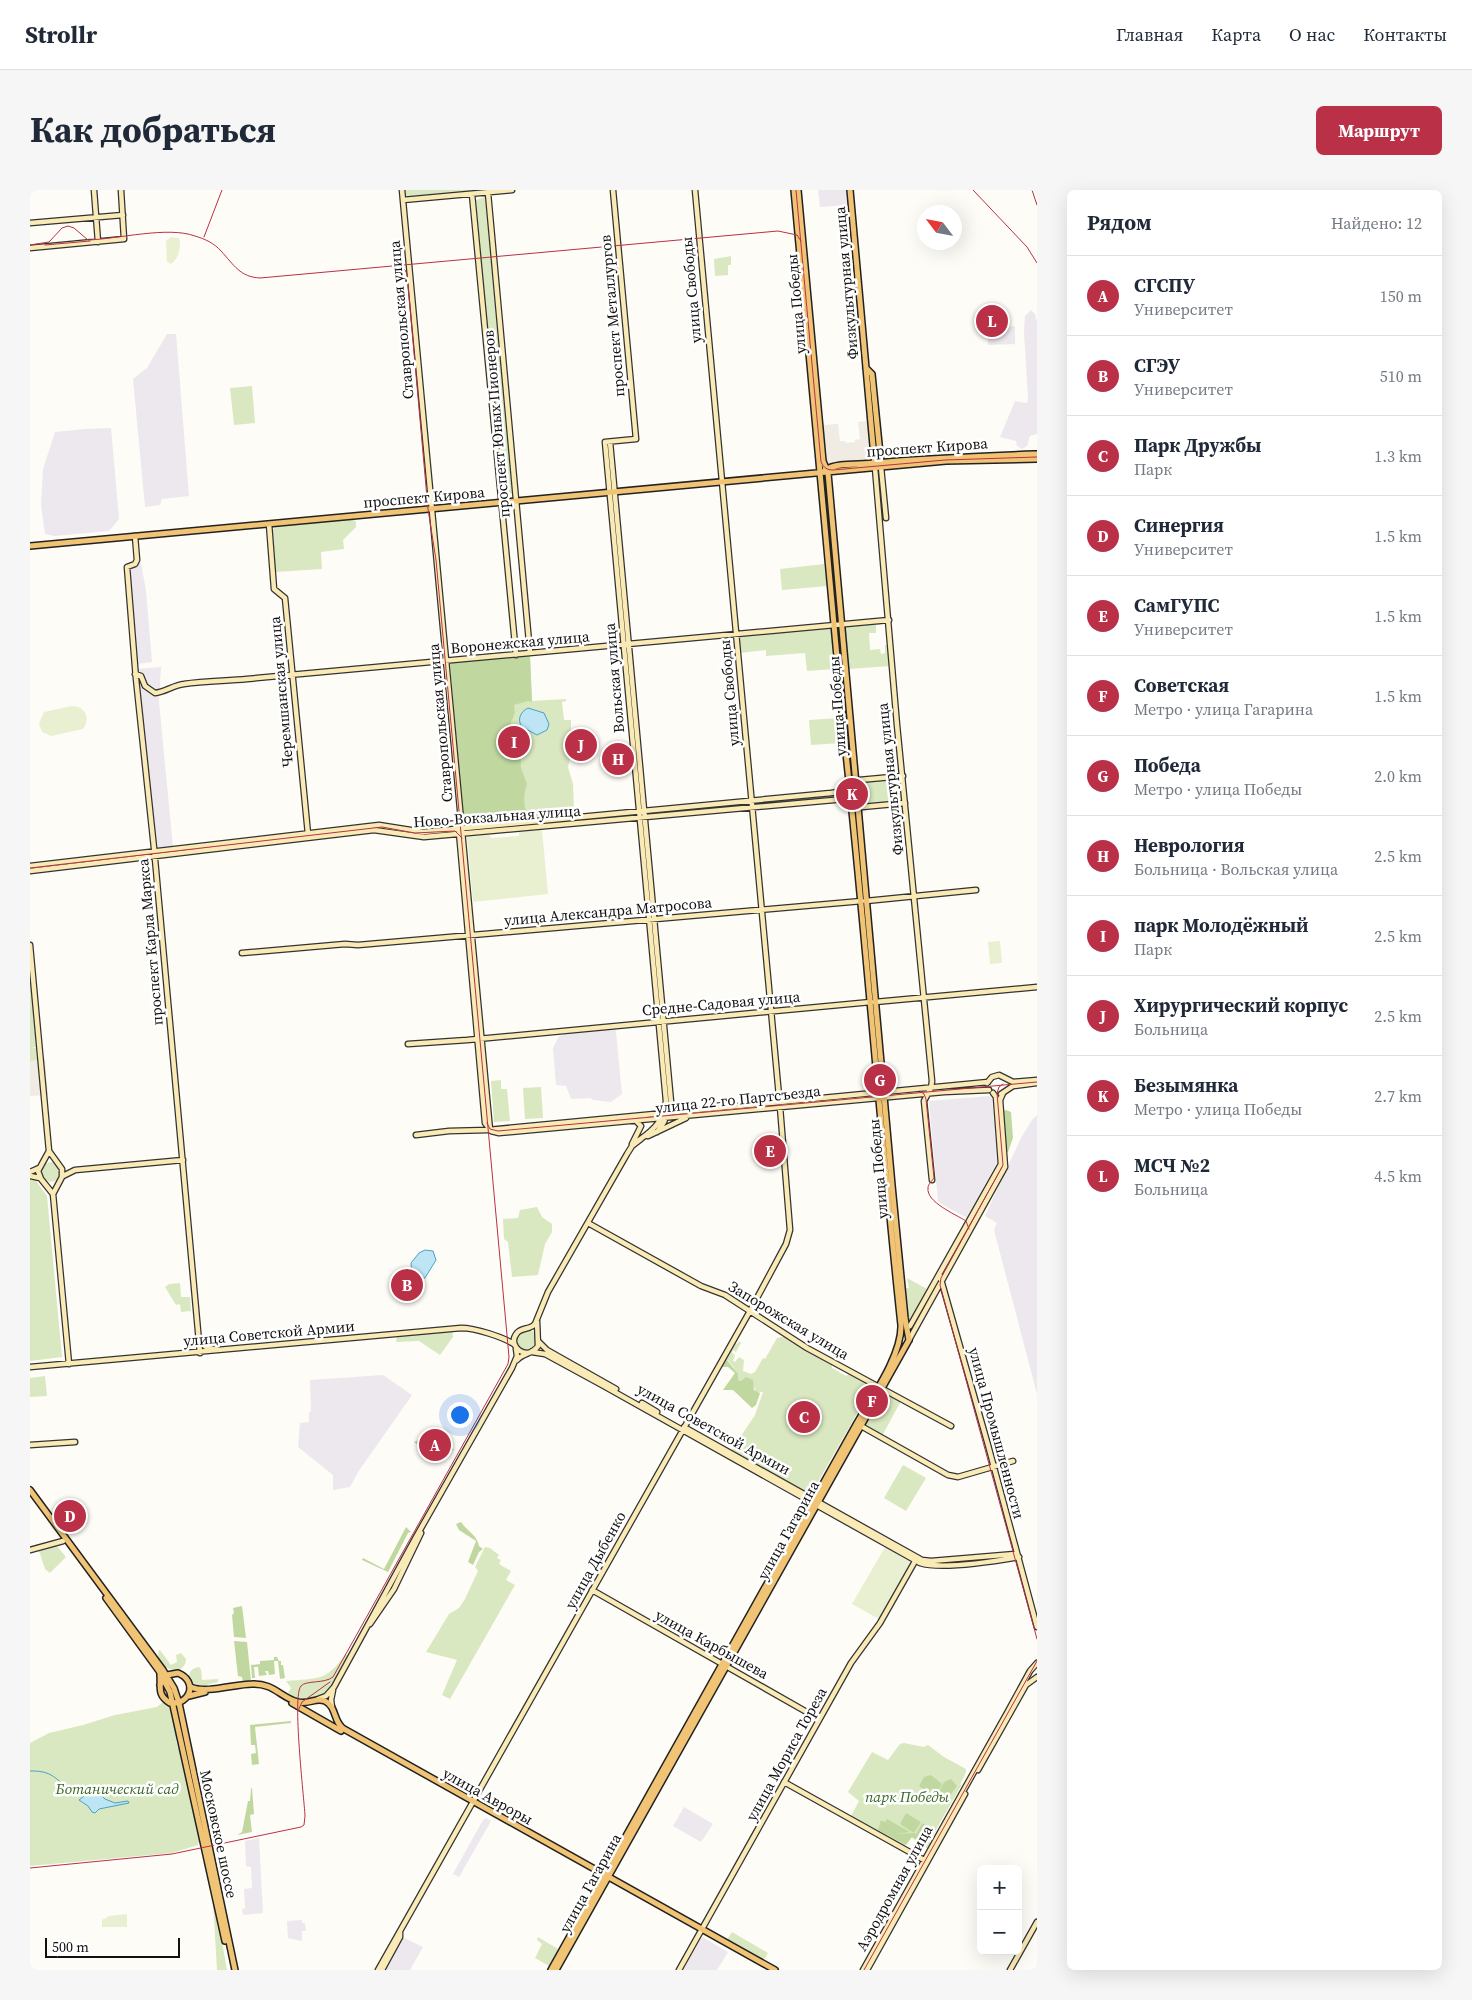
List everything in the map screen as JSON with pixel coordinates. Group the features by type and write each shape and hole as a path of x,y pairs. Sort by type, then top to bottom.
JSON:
{"main road":[{"path":"94,190 98,242"},
{"path":"30,248 124,239 121,190"},
{"name":"Ставропольская улица","path":"402,190 447,661 470,936 490,1130"},
{"path":"403,200 512,190"},
{"name":"проспект Металлургов","path":"607,442 636,439 613,190"},
{"name":"улица Свободы","path":"695,190 772,1012 787,1194"},
{"name":"улица Победы","path":"794,190 818,423 823,461 829,481 842,624 852,777"},
{"name":"улица Победы","path":"798,190 818,423 820,474 859,845 898,1270 900,1337"},
{"name":"Физкультурная улица","path":"850,190 867,371 872,374 889,620 931,1088"},
{"name":"проспект Юных Пионеров","path":"488,193 530,653"},
{"name":"проспект Юных Пионеров","path":"472,194 516,655"},
{"path":"30,224 123,215"},
{"name":"Вольская улица","path":"607,442 661,1021 666,1113"},
{"name":"проспект Кирова","path":"30,546 820,474 833,467 1020,457 1037,454"},
{"name":"проспект Кирова","path":"1020,457 1037,459"},
{"path":"821,482 823,478 827,478 829,481"},
{"name":"Черемшанская улица","path":"269,524 274,589 285,598 308,834"},
{"name":"проспект Карла Маркса","path":"135,536 138,560 127,567 135,674 154,854 200,1353"},
{"name":"Воронежская улица","path":"135,674 141,676 145,686 155,693 184,684 889,620"},
{"name":"Ново-Вокзальная улица","path":"30,866 371,830 384,830 415,836 642,810 845,791 859,780 903,776"},
{"name":"Ново-Вокзальная улица","path":"30,871 378,825 416,832 461,831 845,799 854,801 862,806 905,802"},
{"name":"улица Александра Матросова","path":"242,953 470,936 976,890"},
{"path":"30,945 49,1151 59,1164 60,1179 53,1194 69,1364"},
{"name":"Средне-Садовая улица","path":"408,1044 1037,987"},
{"name":"Вольская улица","path":"658,1132 671,1102 661,1021"},
{"path":"1002,1075 1013,1082 1035,1082 1012,1086 1003,1094 991,1091 988,1082 990,1078 1002,1075"},
{"path":"1009,1080 1009,1088"},
{"name":"улица 22-го Партсъезда","path":"416,1134 490,1130 677,1111 882,1095 988,1082"},
{"path":"931,1088 924,1100 932,1180"},
{"name":"улица 22-го Партсъезда","path":"882,1095 927,1094 984,1089 991,1091"},
{"name":"улица Гагарина","path":"552,1970 808,1514 909,1340 940,1276 1001,1164 996,1097 991,1091"},
{"name":"улица Гагарина","path":"907,1328 942,1282 1005,1167 1000,1100 1003,1094"},
{"path":"671,1102 677,1111"},
{"name":"улица 22-го Партсъезда","path":"490,1130 499,1133 663,1119 780,1104"},
{"path":"639,1140 689,1116"},
{"name":"Вольская улица","path":"626,1154 663,1119"},
{"path":"508,1341 515,1337 520,1330 532,1327 537,1319 548,1292 640,1129 636,1121"},
{"path":"30,1172 39,1168 49,1151"},
{"path":"43,1162 50,1160 75,1170"},
{"path":"45,1183 51,1184 75,1170 183,1160"},
{"path":"39,1168 41,1179"},
{"path":"30,1176 41,1179 53,1194"},
{"name":"улица Дыбенко","path":"382,1970 472,1803 750,1311 790,1236 787,1194"},
{"name":"Запорожская улица","path":"588,1223 701,1286 720,1293 807,1348 950,1426"},
{"name":"улица Победы","path":"898,1270 909,1340"},
{"name":"улица Промышленности","path":"940,1276 1037,1627"},
{"path":"512,1368 521,1356 537,1348 539,1342 537,1319"},
{"name":"улица Советской Армии","path":"30,1368 461,1328 508,1341 516,1347"},
{"path":"526,1328 538,1334"},
{"path":"907,1328 900,1337 902,1342 909,1340"},
{"path":"311,1714 310,1708 316,1700 326,1696 334,1687 403,1567 422,1528 512,1368 517,1356 515,1337"},
{"name":"улица Гагарина","path":"815,1502 861,1426 895,1355 900,1337"},
{"path":"199,1342 206,1347 221,1351"},
{"name":"улица Советской Армии","path":"539,1342 547,1350 583,1373"},
{"path":"516,1347 522,1353 530,1353"},
{"name":"улица Советской Армии","path":"530,1353 544,1354 608,1386 914,1558 931,1562 1019,1557"},
{"path":"861,1426 948,1476 958,1477 1013,1461"},
{"path":"30,1445 75,1442"},
{"name":"Московское шоссе","path":"30,1492 165,1677"},
{"name":"Московское шоссе","path":"30,1492 161,1670 180,1712 233,1970"},
{"path":"30,1550 64,1540"},
{"name":"Московское шоссе","path":"64,1540 161,1670"},
{"path":"1016,1549 1013,1554 1019,1557"},
{"name":"улица Советской Армии","path":"973,1560 1013,1554"},
{"name":"улица Мориса Тореза","path":"679,1970 819,1719 852,1663 880,1623 914,1558"},
{"name":"улица Карбышева","path":"592,1590 819,1719"},
{"name":"Аэродромная улица","path":"863,1970 1023,1684 1037,1663"},
{"path":"160,1685 161,1670 185,1677 191,1687 180,1712"},
{"path":"160,1685 165,1677 174,1673"},
{"name":"Аэродромная улица","path":"867,1970 1026,1685 1037,1677"},
{"name":"улица Авроры","path":"191,1687 200,1690 264,1684 296,1702 306,1703 316,1700 328,1703 333,1710 337,1723 344,1729 472,1803"},
{"name":"Московское шоссе","path":"160,1685 161,1695 168,1702 176,1703"},
{"name":"улица Авроры","path":"187,1698 222,1690 252,1687 265,1688 605,1878 775,1970"},
{"path":"323,1720 329,1719 333,1710 331,1698 334,1687"},
{"path":"176,1703 187,1698"},
{"name":"Московское шоссе","path":"176,1703 233,1970"},
{"path":"784,1782 924,1860"},
{"name":"улица Гагарина","path":"556,1970 605,1878"},
{"path":"1010,1970 1037,1922"},
{"name":"улица Авроры","path":"701,1930 770,1970"},
{"name":"улица Дыбенко","path":"378,1970 400,1934"}],"shaded area":[{"path":"818,190 846,190 847,205 820,207"},
{"path":"1031,310 1035,314 1037,322 1037,434 1030,436 1027,446 1022,449 1017,446 1016,441 1000,437 1015,401 1027,403 1028,399 1024,332 1025,316"},
{"path":"1015,326 1015,344 988,345 988,329"},
{"path":"167,334 176,334 189,496 162,499 160,505 145,507 133,379 147,368"},
{"path":"868,421 871,460 827,465 823,425 838,424 840,441 845,441 845,443 855,442 855,440 860,439 858,422"},
{"path":"111,428 119,519 109,531 54,536 45,534 41,505 43,469 55,432"},
{"path":"141,563 146,591 152,662 137,664 128,567"},
{"path":"161,667 159,702 173,847 155,848 137,669"},
{"path":"615,1029 622,1094 611,1102 590,1098 571,1099 566,1086 556,1085 553,1048 559,1036 588,1030"},
{"path":"45,1058 48,1095 30,1096 30,1061"},
{"path":"989,1096 992,1098 997,1162 967,1218 938,1202 929,1101"},
{"path":"1037,1115 1037,1394 994,1230 997,1223 985,1216 1021,1138"},
{"path":"383,1375 412,1395 358,1472 350,1487 333,1490 333,1475 298,1447 300,1423 309,1422 309,1412 311,1411 310,1380"},
{"path":"684,1807 713,1824 701,1842 673,1826"},
{"path":"486,1818 491,1821 459,1877 453,1874 483,1820"},
{"path":"259,1838 263,1913 243,1915 242,1909 245,1908 244,1889 252,1888 251,1867 246,1866 245,1841"},
{"path":"302,1920 302,1923 305,1923 306,1931 302,1931 302,1941 288,1938 287,1921"},
{"path":"402,1937 423,1947 410,1970 384,1970"},
{"path":"702,1937 728,1952 717,1970 683,1970"}],"green space":[{"path":"405,190 491,190 406,198"},
{"path":"485,197 512,493 502,495 476,200"},
{"path":"171,237 179,238 180,249 171,264 167,262 166,241"},
{"path":"731,256 731,265 728,265 728,275 715,276 714,259"},
{"path":"252,386 255,423 234,425 230,388"},
{"path":"353,519 356,522 356,527 343,540 344,549 321,552 322,569 275,572 271,530 274,527"},
{"path":"824,564 827,586 782,590 780,569"},
{"path":"883,622 883,624 876,625 876,633 869,633 870,650 880,649 881,654 885,653 885,645 889,645 891,666 848,669 845,626"},
{"path":"831,627 834,669 807,671 805,653 766,656 766,650 740,653 738,635"},
{"path":"530,655 532,701 566,699 566,701 562,702 564,720 571,720 571,754 568,767 573,784 574,810 529,818 464,824 450,663"},
{"path":"530,655 532,702 528,701 514,705 515,713 511,722 512,736 520,739 521,768 527,784 524,796 525,806 529,818 464,824 450,663"},
{"path":"72,706 80,708 85,713 86,721 83,729 51,736 42,732 39,723 44,712"},
{"path":"839,718 841,743 811,745 809,720"},
{"path":"900,778 903,802 863,806 861,782"},
{"path":"542,830 548,894 473,902 467,837 490,835 491,838 519,836 519,832"},
{"path":"1000,941 1002,963 990,964 988,942"},
{"path":"30,975 36,1047 32,1048 36,1048 40,1091 30,1092"},
{"path":"501,1080 501,1089 507,1089 510,1121 494,1122 491,1081"},
{"path":"541,1087 543,1118 525,1119 523,1088"},
{"path":"1002,1111 1011,1112 1013,1138 1008,1152 1006,1151"},
{"path":"51,1162 58,1165 61,1172 58,1179 51,1182 44,1179 41,1172 44,1165"},
{"path":"30,1178 34,1178 47,1196 62,1357 30,1361"},
{"path":"537,1207 542,1217 552,1224 552,1232 545,1244 538,1275 512,1277 508,1242 504,1239 503,1219 518,1218 520,1210"},
{"path":"907,1278 927,1289 928,1292 910,1324 906,1288 909,1288"},
{"path":"180,1283 181,1297 190,1297 191,1311 181,1312 180,1304 176,1305 165,1287 169,1284"},
{"path":"527,1330 535,1333 538,1341 535,1349 527,1352 519,1349 516,1341 519,1333"},
{"path":"452,1331 453,1337 440,1355 419,1341 396,1342 397,1336"},
{"path":"786,1337 832,1364 832,1368 846,1376 849,1374 872,1387 810,1496 731,1451 755,1415 763,1392 756,1392 753,1384 738,1380 734,1368 728,1360 725,1361 735,1343 737,1344 739,1341 741,1343 736,1352 733,1350 732,1353 735,1355 733,1361 735,1362 739,1357 744,1360 743,1371 751,1374 755,1372 763,1358 765,1359 777,1338"},
{"path":"727,1360 738,1374 738,1380 741,1381 746,1377 753,1380 754,1390 760,1393 756,1405 752,1408 733,1390 723,1390 735,1373 728,1367 721,1367"},
{"path":"45,1376 47,1396 30,1397 30,1378"},
{"path":"884,1391 901,1401 882,1436 865,1426 877,1403 864,1426 881,1392"},
{"path":"426,1434 434,1436 443,1444 454,1449 449,1456 438,1449 425,1450 414,1442 423,1438"},
{"path":"903,1465 926,1478 906,1511 884,1498"},
{"path":"461,1522 483,1549 479,1552 473,1565 468,1562 476,1541 459,1530 456,1524"},
{"path":"406,1527 411,1532 408,1533 388,1572 362,1560 363,1558 384,1569"},
{"path":"57,1546 66,1557 50,1573 45,1569 39,1551"},
{"path":"485,1547 490,1548 499,1555 497,1558 501,1560 499,1564 511,1571 506,1580 515,1585 450,1699 442,1695 457,1660 426,1652 449,1614 459,1608 465,1599 478,1571 475,1567"},
{"path":"885,1547 912,1563 879,1619 852,1604"},
{"path":"242,1606 246,1638 234,1637 233,1608"},
{"path":"234,1641 247,1642 251,1681 243,1682 242,1677 238,1676"},
{"path":"159,1650 171,1665 177,1662 176,1655 181,1653 186,1659 184,1665 181,1669 175,1670 165,1666 158,1656"},
{"path":"345,1654 349,1656 329,1690 323,1695 315,1699 306,1700 294,1699 288,1693 291,1688 286,1681 320,1677 333,1670"},
{"path":"274,1657 281,1661 285,1678 280,1679 278,1661 274,1661 275,1674 269,1675 268,1671 265,1671 267,1675 259,1676 258,1667 254,1667 255,1678 252,1678 251,1665 260,1664 260,1661 274,1660"},
{"path":"199,1667 202,1680 218,1679 218,1682 202,1686 192,1683 189,1676 190,1672"},
{"name":"Ботанический сад","path":"163,1702 173,1711 179,1739 176,1740 178,1749 181,1748 200,1841 198,1845 172,1853 30,1866 30,1743 49,1733 115,1715 157,1707"},
{"path":"291,1721 291,1723 255,1727 259,1764 252,1765 251,1754 256,1753 255,1745 251,1745 250,1725"},
{"name":"парк Победы","path":"900,1744 924,1747 928,1745 944,1757 966,1769 960,1785 962,1784 929,1842 931,1844 928,1849 909,1836 904,1847 850,1818 859,1801 848,1792 872,1752 888,1760"},
{"path":"931,1775 942,1784 938,1791 932,1788 929,1793 919,1786 924,1777"},
{"path":"951,1779 957,1786 945,1802 936,1797 944,1782"},
{"path":"251,1788 254,1814 250,1815 252,1832 237,1835 242,1832 248,1801 250,1801"},
{"path":"906,1813 921,1822 914,1833 900,1824"},
{"path":"887,1819 910,1832 895,1834 916,1834 922,1823 931,1828 926,1837 923,1836 922,1839 925,1841 924,1847 924,1844 912,1837 906,1845 878,1830 881,1820 885,1822"},
{"path":"212,1885 227,1970 217,1970"},
{"path":"127,1914 127,1927 102,1927 102,1920 109,1916"},
{"path":"732,1932 768,1953 764,1960 727,1940"},
{"path":"538,1937 558,1949 549,1966 535,1958 542,1944 537,1940"}],"water":[{"path":"528,708 544,713 549,724 547,730 537,735 522,727 520,716"},
{"path":"425,1250 433,1251 436,1260 425,1278 417,1279 412,1275 411,1263 419,1253"},
{"path":"90,1791 100,1794 105,1799 115,1803 128,1801 129,1803 99,1809 95,1813 79,1800"}],"waterway":[{"path":"30,1771 39,1771 51,1775 76,1791 82,1787"}],"tram line":[{"path":"796,190 821,462 825,467 833,470 945,460 1037,457"},
{"path":"30,245 49,242 62,228 68,226 74,228 88,240 143,234 184,233 209,242 218,248 242,273 260,278 778,231 797,235 801,241"},
{"path":"45,245 90,241"},
{"path":"30,1868 172,1854 304,1825 305,1816 298,1727 301,1686 307,1683 325,1681 333,1677 508,1364 509,1357 436,560 428,509 407,274 400,266"},
{"path":"30,868 382,827 415,833 455,831 462,838"},
{"path":"487,1123 490,1129 498,1131 1037,1082"},
{"path":"1003,1084 999,1087 997,1093 1003,1165 941,1278 940,1285 1037,1639"},
{"path":"920,1091 926,1099 934,1178 929,1185 929,1193 936,1203 966,1221 969,1229"},
{"path":"864,1970 1037,1661"},
{"path":"298,1711 302,1702 330,1682"}],"railway":[{"path":"204,237 222,190"},
{"path":"973,190 1027,247 1037,263"},
{"path":"1032,190 1037,205"}],"place":[{"name":"МСЧ №2","path":"992,321"},
{"name":"парк Молодёжный","path":"514,742"},
{"name":"Хирургический корпус","path":"581,745"},
{"name":"Неврология","path":"618,759"},
{"name":"Безымянка","path":"852,794"},
{"name":"Победа","path":"880,1080"},
{"name":"СамГУПС","path":"770,1151"},
{"name":"СГЭУ","path":"407,1285"},
{"name":"Советская","path":"872,1401"},
{"name":"Парк Дружбы","path":"804,1417"},
{"name":"СГСПУ","path":"435,1445"},
{"name":"Синергия","path":"70,1516"}]}
